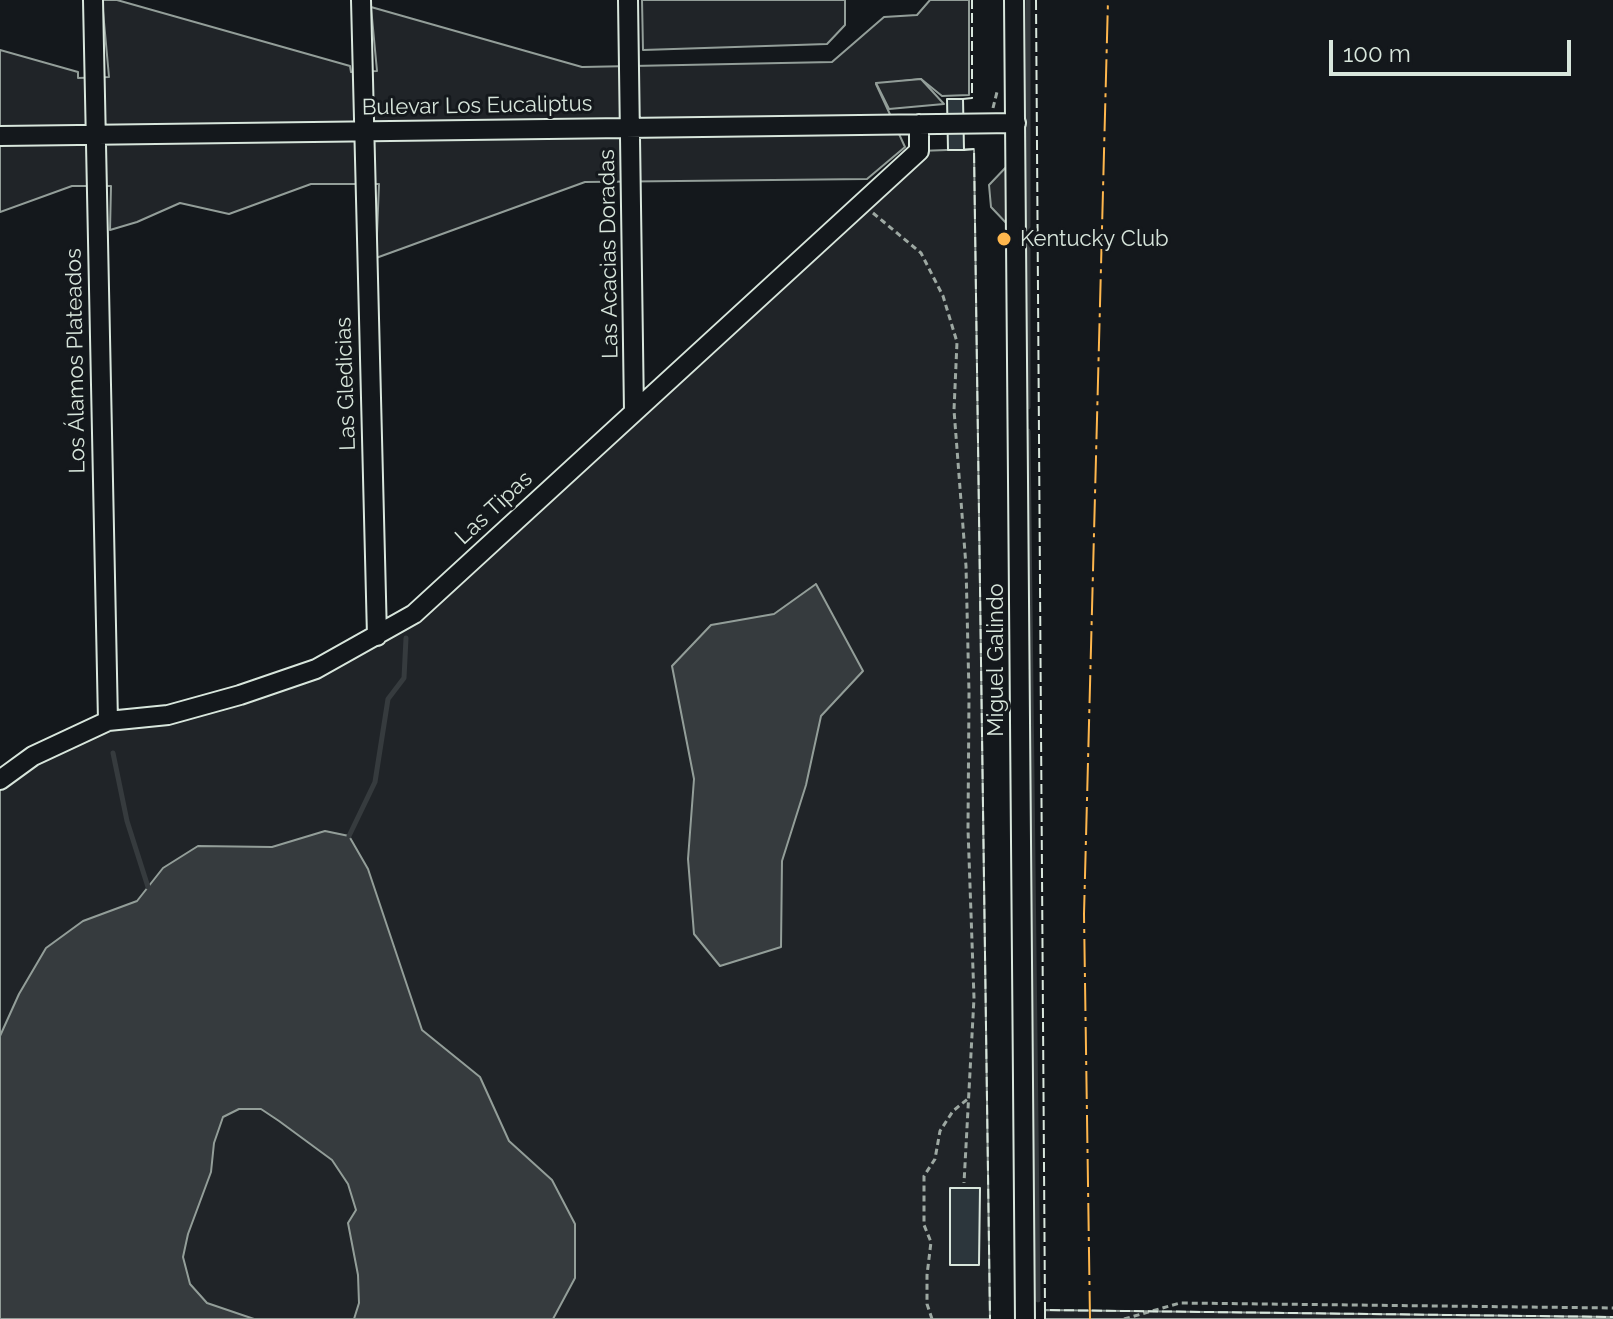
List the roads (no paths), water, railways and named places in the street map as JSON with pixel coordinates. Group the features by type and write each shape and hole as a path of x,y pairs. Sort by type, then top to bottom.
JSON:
{"street":[{"name":"Los Álamos Plateados","path":"93,0 108,721"},
{"name":"Las Gledicias","path":"361,0 377,636"},
{"name":"Las Acacias Doradas","path":"628,0 634,412"},
{"name":"Miguel Galindo","path":"1014,0 1025,1319"},
{"name":"Bulevar Los Eucaliptus","path":"0,136 1016,123"},
{"name":"Las Tipas","path":"0,780 33,756 108,721 168,715 316,669 414,614 919,151 919,124"}],"waterway":[{"path":"1028,0 1028,407"},
{"path":"1028,431 1038,1300"},
{"path":"349,836 375,782 388,699 404,678 406,638"},
{"path":"113,753 127,821 148,887"}],"place":[{"name":"Kentucky Club","path":"1004,239"}]}
